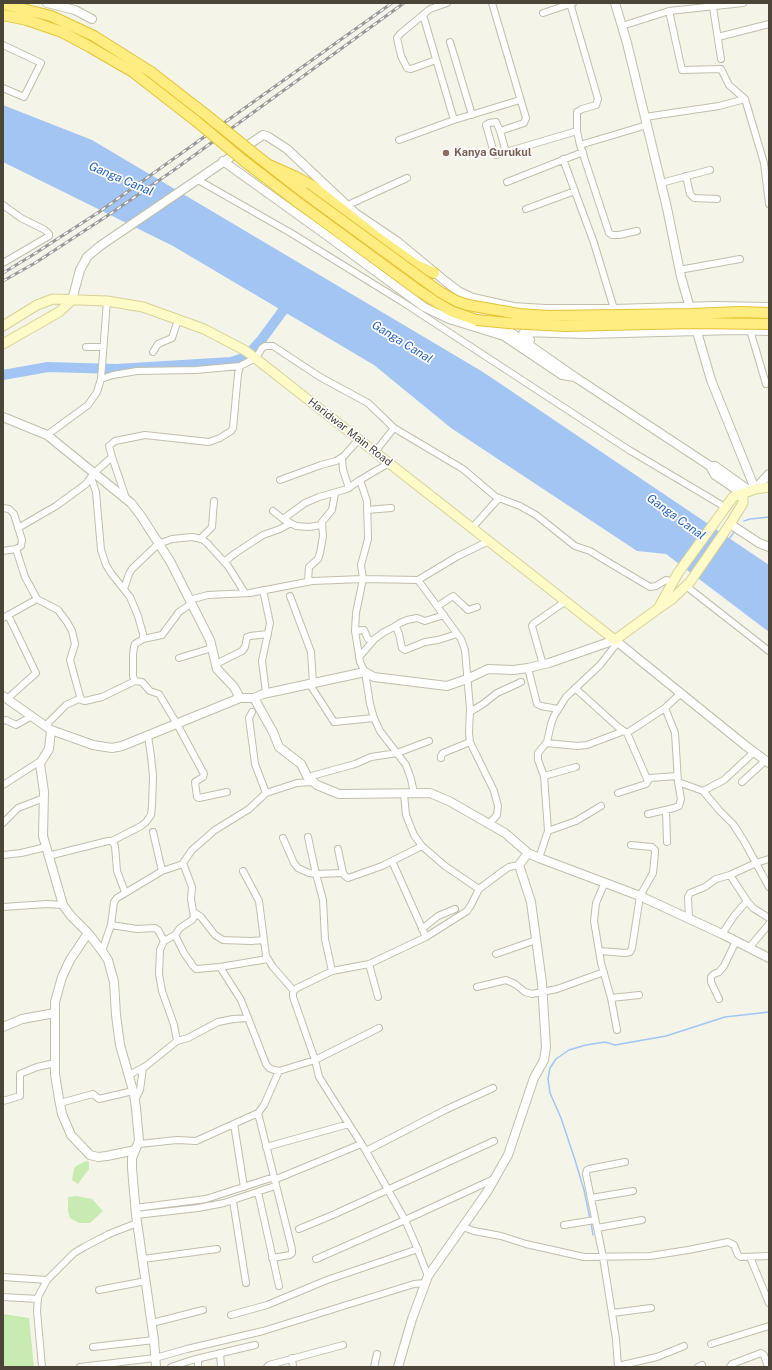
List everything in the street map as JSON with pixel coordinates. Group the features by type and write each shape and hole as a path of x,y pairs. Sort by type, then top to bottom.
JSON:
{"highway":[{"path":"3,4 51,16 70,24 94,36 151,72 303,192 440,292 456,300 478,308 518,314 549,316 739,312 769,313"},
{"path":"3,15 27,20 62,32 133,72 296,201 419,291 451,312 476,320 565,326 706,323 769,324"},
{"path":"269,165 311,185 374,235 416,265 434,273"}],"main road":[{"name":"Haridwar Main Road","path":"3,326 37,305 52,299 107,301 143,307 204,329 252,355 617,641"},
{"path":"3,344 59,312 72,300"},
{"path":"659,608 678,573 733,497 769,486"},
{"path":"617,641 659,608 672,600 688,584 729,526 749,492"}],"street":[{"path":"47,3 75,10 92,19"},
{"path":"436,60 408,69 405,67 401,56 397,38 430,9 446,3"},
{"path":"492,3 525,120 524,123 500,131"},
{"path":"543,13 571,3 598,100 596,104 577,112 577,131 580,145 609,233 612,235 619,235 637,231"},
{"path":"615,3 661,183 679,270 711,380 749,492"},
{"path":"622,26 669,11 743,3"},
{"path":"713,7 721,59"},
{"path":"669,11 682,70 721,69 729,85 745,99 764,164 768,186 769,204"},
{"path":"423,15 454,120"},
{"path":"718,37 769,24"},
{"path":"450,42 472,115"},
{"path":"3,45 41,63 24,98 3,88"},
{"path":"580,145 646,121 745,99"},
{"path":"399,140 454,120 520,100"},
{"path":"506,152 496,122 488,123 486,125 494,154 497,155 577,131"},
{"path":"72,300 80,270 87,256 263,135 287,149 355,212 398,242 434,273 458,291 473,298 513,307 574,310 689,306 769,307"},
{"path":"507,182 583,152"},
{"path":"563,159 594,244 614,309"},
{"path":"224,161 424,307 449,319 504,336 562,375 575,377"},
{"path":"661,183 710,170"},
{"path":"686,176 691,196 694,198 717,199"},
{"path":"348,206 407,178"},
{"path":"195,181 291,233 402,300 629,450 725,507"},
{"path":"526,209 574,191"},
{"path":"3,205 26,221 45,230 49,235 3,264"},
{"path":"679,270 740,259"},
{"path":"47,435 88,405 97,392 102,373 107,301"},
{"path":"153,352 158,344 172,338 178,320"},
{"path":"476,320 510,332 575,377 710,466 715,466 749,492"},
{"path":"575,377 567,366 524,336 524,332 586,334 750,330 769,331"},
{"path":"750,330 766,384"},
{"path":"126,498 108,448 110,444 129,437 146,435 209,442 220,438 231,431 234,423 240,366 252,355 269,345 276,347 320,377 368,403 394,428 464,469 489,492 536,515 574,546 598,556 650,587 656,586 666,580 674,582"},
{"path":"86,347 104,347"},
{"path":"102,373 113,375 137,371 196,370 240,366"},
{"path":"3,417 47,435 93,475 126,498 141,516 170,562 210,640 217,669 234,687 240,698"},
{"path":"375,452 394,428"},
{"path":"280,480 342,458 358,439"},
{"path":"18,528 56,506 86,484 93,475 112,457"},
{"path":"342,458 343,470 349,488"},
{"path":"282,519 305,503 349,488 389,463"},
{"path":"749,492 769,474"},
{"path":"93,475 101,550 106,565 130,597 138,616 143,639"},
{"path":"360,480 366,500 367,544 362,564 363,579 356,613 355,631 359,657 365,672 370,704 374,718 380,731 406,765 414,793"},
{"path":"308,582 309,567 318,559 320,553 323,536 321,525 323,519 332,510 335,493"},
{"path":"472,528 499,498"},
{"path":"200,539 212,526 214,501"},
{"path":"3,508 7,508 14,514 22,540 22,544 19,548 3,551"},
{"path":"367,510 390,508"},
{"path":"273,511 289,524 304,527 321,525"},
{"path":"224,562 263,535 280,530 289,524"},
{"path":"729,526 769,547"},
{"path":"124,589 128,574 158,544 176,538 192,537 207,543 235,575 245,593"},
{"path":"135,681 133,676 133,655 135,644 143,639 162,634 179,612 190,602 208,595 245,593 308,582 363,579 418,580 458,556 489,541"},
{"path":"16,549 25,577 37,599 58,610 72,631 75,644 70,660 81,698 85,701 102,697 135,681 142,682 150,691 159,694 178,724 204,774 203,777 195,782 197,797 199,798 227,792"},
{"path":"418,580 458,634 465,650 470,712 470,742 489,780 498,806 497,815 489,824"},
{"path":"688,584 769,652"},
{"path":"263,590 270,620 262,661 266,693"},
{"path":"290,596 311,652 311,683 334,722 374,718"},
{"path":"438,606 453,596 468,610 477,607"},
{"path":"37,599 6,616 36,673 5,698 48,728 93,745 112,748 122,746 148,736 240,698 254,698 266,693 365,672 374,677 447,686 488,669 513,670 543,665 617,641"},
{"path":"543,665 532,626 566,601"},
{"path":"359,657 373,641 384,632 407,620 417,618 425,621 444,615"},
{"path":"394,627 398,630 402,648 405,650 425,642 458,634"},
{"path":"355,631 364,630 369,640 373,641"},
{"path":"216,664 242,651 245,647 247,637 268,634"},
{"path":"539,858 548,831 544,776 537,757 540,749 546,743 551,724 558,709 575,688 600,665 617,641"},
{"path":"617,641 767,762 742,782"},
{"path":"179,658 212,648"},
{"path":"528,668 537,704 558,709"},
{"path":"470,712 497,693 521,682"},
{"path":"575,688 626,732 648,781"},
{"path":"546,743 578,746 587,745 626,732 665,708 681,693"},
{"path":"81,698 66,705 48,728 49,749 40,764 44,798 43,828 48,856 63,905 71,916 88,933 108,960 114,982 120,1045 135,1100 137,1147 132,1158 132,1168 136,1215 152,1323 156,1367"},
{"path":"254,698 273,732 279,747 301,764 310,779 317,785 339,794 430,793 449,801 505,833 528,853 640,896 722,934 769,958"},
{"path":"648,814 678,807 681,799 677,779 675,733 665,708"},
{"path":"252,712 249,718 255,764 266,794"},
{"path":"3,721 8,720 16,725 32,716"},
{"path":"48,856 112,841 146,822 151,815 153,776 152,756 148,736"},
{"path":"102,951 111,925 114,902 117,898 162,871 183,864 198,843 228,821 249,809 266,794 355,764 371,757 397,754 429,741"},
{"path":"441,758 440,756 443,753 470,742"},
{"path":"703,791 724,780 754,752"},
{"path":"3,785 42,760"},
{"path":"544,776 576,768"},
{"path":"618,793 646,784 650,778 677,779 703,791 733,824 769,887"},
{"path":"404,794 406,815 414,835 422,846 445,866 479,889"},
{"path":"3,823 21,806 44,798"},
{"path":"548,831 576,820 601,806"},
{"path":"666,810 667,842"},
{"path":"153,832 162,871"},
{"path":"308,837 323,900 325,939 332,971"},
{"path":"283,838 296,866 302,870 316,874 344,873"},
{"path":"112,841 116,851 118,871 125,892"},
{"path":"600,951 624,953 631,951 640,896 653,873 655,864 655,850 649,846 631,845"},
{"path":"338,849 345,876 348,878 382,866 422,846"},
{"path":"3,855 21,853 46,847"},
{"path":"294,990 332,971 369,964 426,937 467,911 479,889 503,870 519,865 528,853"},
{"path":"689,919 688,896 690,892 716,879 730,875 756,863 769,859"},
{"path":"392,861 426,937"},
{"path":"177,1041 174,1025 162,991 158,974 160,950 164,941 175,935 180,928 194,917 191,899 192,887 183,864"},
{"path":"398,1367 408,1332 426,1280 463,1227 494,1179 511,1149 532,1083 544,1060 546,1047 536,940 531,902 519,865"},
{"path":"243,871 259,901 268,959 273,967 294,990"},
{"path":"730,875 753,908 769,918"},
{"path":"605,882 596,903 594,914 595,929 601,963 611,998 616,1030"},
{"path":"722,934 734,916 747,901"},
{"path":"3,907 47,904 63,905"},
{"path":"422,929 438,916 454,909"},
{"path":"194,912 201,917 215,934 224,940 264,940"},
{"path":"748,948 769,924"},
{"path":"111,925 137,929 155,928 158,930 164,941"},
{"path":"88,933 70,960 62,977 55,1002 55,1074 62,1114 71,1136 90,1155 98,1157 107,1156 137,1147 173,1140 196,1141 258,1114 264,1105 279,1071"},
{"path":"175,935 184,954 194,968 220,967 268,959"},
{"path":"496,954 536,940"},
{"path":"718,999 711,982 711,977 719,972 724,966 736,942"},
{"path":"369,964 378,997"},
{"path":"220,967 241,1000 266,1064 269,1068 279,1071 315,1060 379,1028"},
{"path":"477,987 506,980 515,984 524,992 532,994 557,989 604,972"},
{"path":"294,990 293,997 322,1083 366,1151 405,1220 418,1250 426,1280"},
{"path":"611,998 639,995"},
{"path":"3,1027 22,1020 55,1013"},
{"path":"129,1075 143,1068 177,1041 188,1038 218,1022 248,1018"},
{"path":"3,1101 20,1096 20,1074 37,1067 55,1063"},
{"path":"135,1100 140,1090 143,1068"},
{"path":"366,1151 444,1110 493,1088"},
{"path":"60,1104 93,1094 99,1098 133,1091"},
{"path":"258,1114 292,1251 290,1255 272,1258"},
{"path":"234,1124 244,1187"},
{"path":"266,1147 349,1124"},
{"path":"299,1229 494,1141"},
{"path":"136,1215 198,1208 233,1201 258,1192 274,1181 361,1144"},
{"path":"625,1162 587,1170 586,1174 591,1198 592,1220 597,1228 603,1257 612,1313 618,1367 657,1357 684,1346"},
{"path":"316,1258 405,1220 494,1179"},
{"path":"42,1367 37,1311 38,1298 47,1280 74,1253 84,1246 109,1234 136,1215 198,1201 244,1187 274,1181"},
{"path":"591,1198 633,1191"},
{"path":"258,1192 279,1286"},
{"path":"233,1201 246,1284"},
{"path":"564,1226 592,1220"},
{"path":"597,1228 642,1220"},
{"path":"463,1227 474,1231 501,1236 526,1244 584,1257 650,1256 669,1254 728,1242 734,1245 740,1256 769,1256"},
{"path":"143,1259 217,1249"},
{"path":"231,1314 267,1305 327,1280 418,1250"},
{"path":"750,1257 769,1302"},
{"path":"3,1277 47,1280"},
{"path":"80,1367 155,1358 187,1348 263,1331 426,1280"},
{"path":"99,1290 146,1281"},
{"path":"3,1297 38,1298"},
{"path":"612,1313 651,1308"},
{"path":"152,1323 203,1310"},
{"path":"711,1344 769,1326"},
{"path":"93,1347 154,1340"},
{"path":"171,1367 255,1345"},
{"path":"267,1367 269,1365 292,1358 343,1345"},
{"path":"220,1353 221,1367"},
{"path":"730,1367 732,1364 761,1353 764,1355 768,1367"},
{"path":"374,1367 377,1354"},
{"path":"292,1358 293,1367"},
{"path":"198,1359 198,1367"}],"green space":[{"path":"86,1161 89,1162 89,1169 78,1184 72,1180 74,1169 76,1166"},
{"path":"76,1196 92,1199 103,1211 90,1223 79,1223 70,1218 68,1211 68,1197"},
{"path":"3,1314 29,1318 34,1367 3,1367"}],"water":[{"name":"Ganga Canal","path":"3,105 92,140 483,372 769,565 769,632 666,554 637,551 451,428 374,365 173,246 3,162"}],"waterway":[{"path":"3,375 48,367 116,369 231,362 246,357 262,339 290,301"},
{"path":"744,521 769,517"},
{"path":"729,539 735,531"},
{"path":"590,1219 584,1190 575,1160 561,1118 550,1093 548,1079 550,1068 556,1059 569,1050 586,1045 605,1042 615,1045 666,1036 725,1017 769,1012"},
{"path":"591,1223 593,1235"}],"railway":[{"path":"3,273 99,212 392,3"},
{"path":"3,281 35,263 174,170 404,3"}],"place":[{"name":"Kanya Gurukul","path":"446,153"}]}
